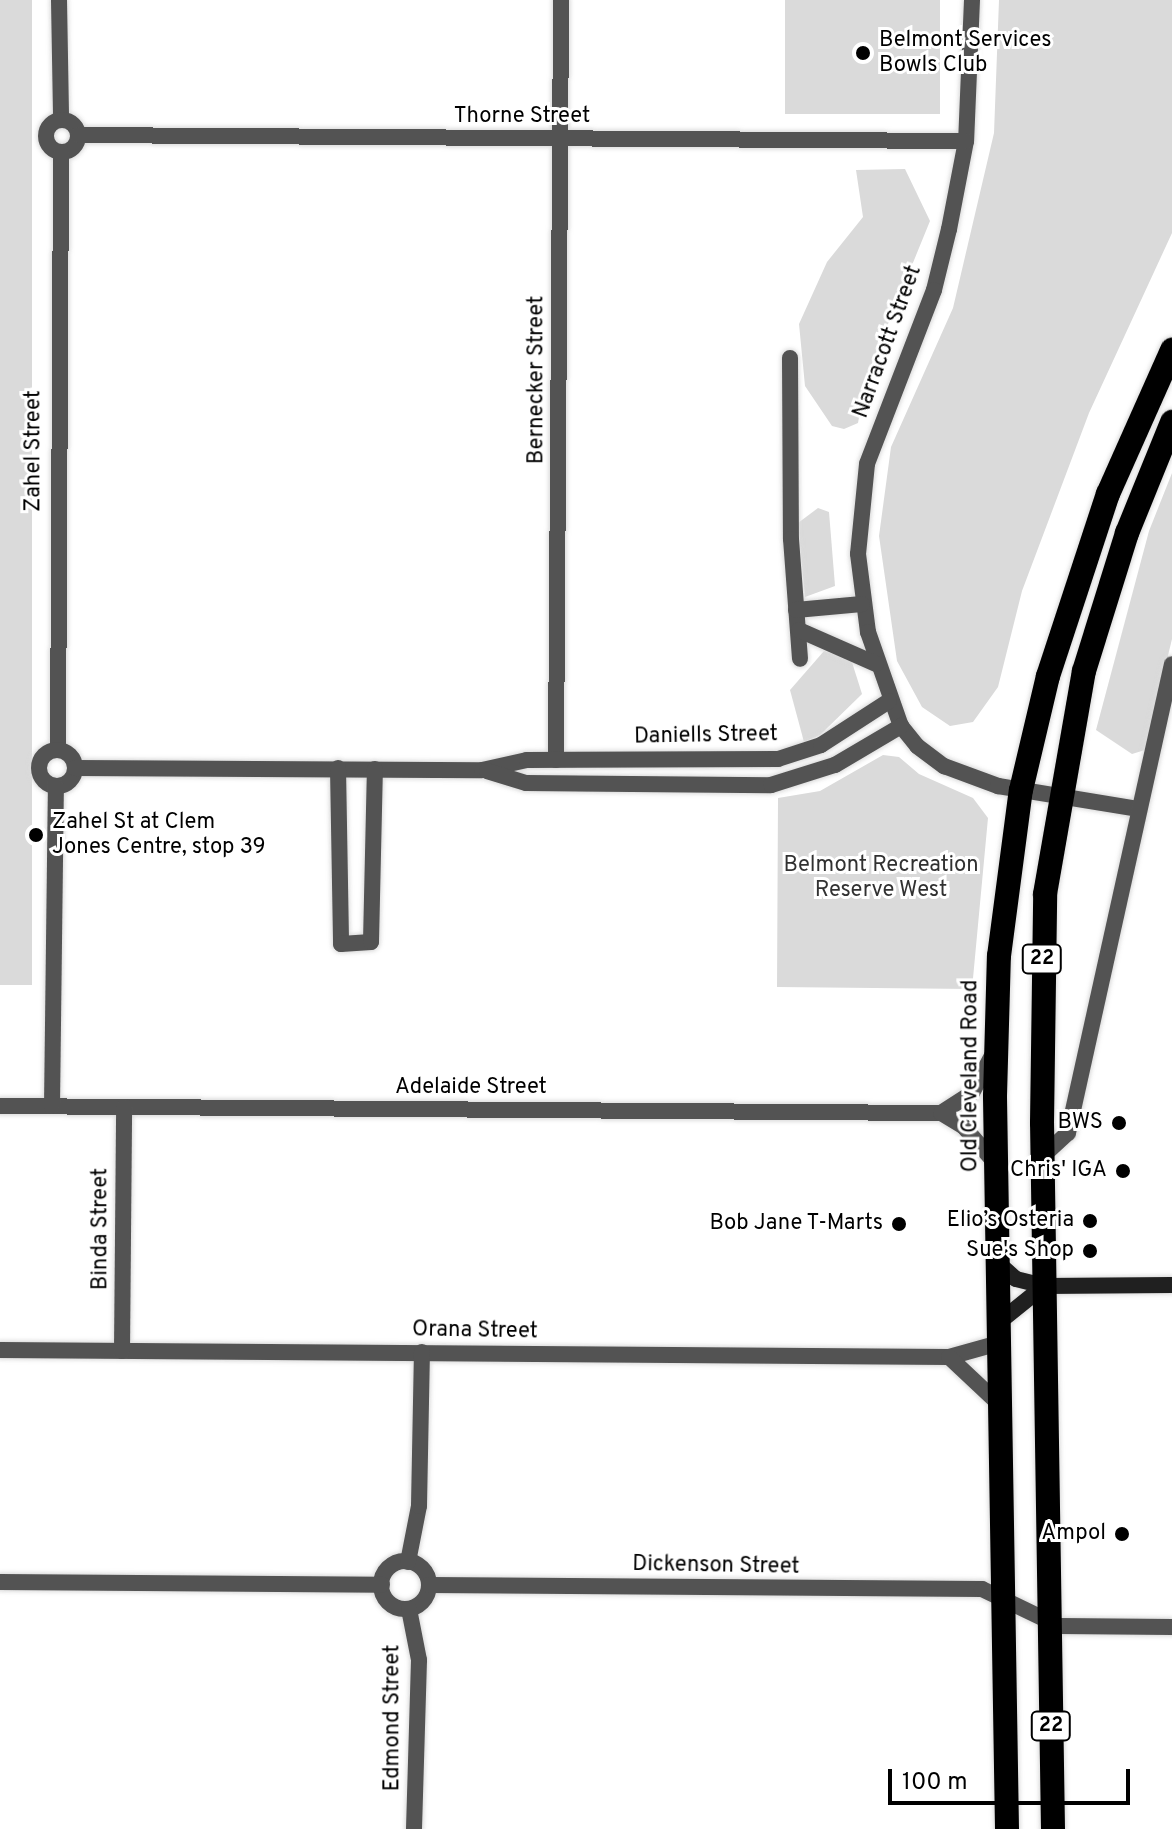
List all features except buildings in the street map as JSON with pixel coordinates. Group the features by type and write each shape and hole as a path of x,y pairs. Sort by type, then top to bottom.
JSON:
{"highway":[{"name":"Old Cleveland Road","path":"1007,1829 994,1052 997,969 1021,790 1087,549 1172,350"},
{"name":"22","path":"1053,1829 1042,938 1075,708 1101,611 1138,500 1172,422"}],"street":[{"path":"59,0 61,120"},
{"name":"Bernecker Street","path":"556,760 561,0"},
{"name":"Narracott Street","path":"889,701 876,664 862,604 858,554 867,464 934,290 966,141 972,0"},
{"path":"61,120 74,126 78,135 75,146 61,152 46,138 52,124 61,120"},
{"name":"Thorne Street","path":"78,135 966,141"},
{"name":"Zahel Street","path":"58,750 61,152"},
{"path":"790,358 800,659"},
{"path":"796,610 862,604"},
{"path":"799,630 876,664"},
{"path":"1043,1156 1068,1133 1172,664"},
{"path":"889,701 901,726 917,746 944,766 1021,790 1139,809"},
{"name":"Daniells Street","path":"75,768 482,770 556,760 778,759 821,745 889,701"},
{"name":"Daniells Street","path":"482,770 526,783 771,785 835,765 901,726"},
{"path":"58,750 67,752 75,768 65,784 56,786 42,778 39,763 58,750"},
{"path":"338,768 341,944 371,942 375,769"},
{"path":"52,1106 56,786"},
{"path":"994,1052 972,1093 941,1113 964,1127 996,1164"},
{"name":"Adelaide Street","path":"0,1106 941,1113"},
{"name":"Binda Street","path":"122,1351 124,1107"},
{"path":"998,1263 1016,1279 1044,1286 1172,1285"},
{"path":"998,1333 1044,1286"},
{"name":"Orana Street","path":"0,1350 949,1357 998,1333"},
{"path":"408,1562 419,1506 422,1352"},
{"path":"949,1357 999,1404"},
{"path":"408,1562 421,1568 429,1585 425,1598 409,1609 392,1605 382,1585 391,1566 408,1562"},
{"path":"0,1582 382,1585"},
{"name":"Dickenson Street","path":"429,1585 982,1589 1003,1596 1050,1623"},
{"name":"Edmond Street","path":"409,1609 419,1660 414,1829"},
{"path":"1050,1623 1172,1627"}],"green space":[{"path":"0,0 32,0 32,985 0,985"},
{"name":"Belmont Services Bowls Club","path":"785,0 940,0 940,114 785,114"},
{"path":"999,0 1172,0 1172,233 1089,413 1022,591 998,687 973,722 950,726 922,707 897,661 879,536 891,447 953,308 994,133"},
{"path":"905,169 930,221 866,378 858,423 844,429 832,426 805,386 799,324 827,262 863,217 856,170"},
{"path":"1172,473 1172,639 1145,750 1132,754 1096,730 1149,531"},
{"path":"818,508 829,512 835,586 805,597 798,523"},
{"path":"824,651 851,659 862,694 820,735 804,742 790,690"},
{"name":"Belmont Recreation Reserve West","path":"883,755 899,757 919,774 973,798 988,818 972,989 777,987 778,798 820,791"}],"place":[{"name":"Belmont Services Bowls Club","path":"863,53"},
{"name":"Zahel St at Clem Jones Centre, stop 39","path":"36,835"},
{"name":"BWS","path":"1119,1123"},
{"name":"Chris' IGA","path":"1123,1171"},
{"name":"Elio’s Osteria","path":"1090,1221"},
{"name":"Bob Jane T-Marts","path":"899,1224"},
{"name":"Sue's Shop","path":"1090,1251"},
{"name":"Ampol","path":"1122,1534"}]}
